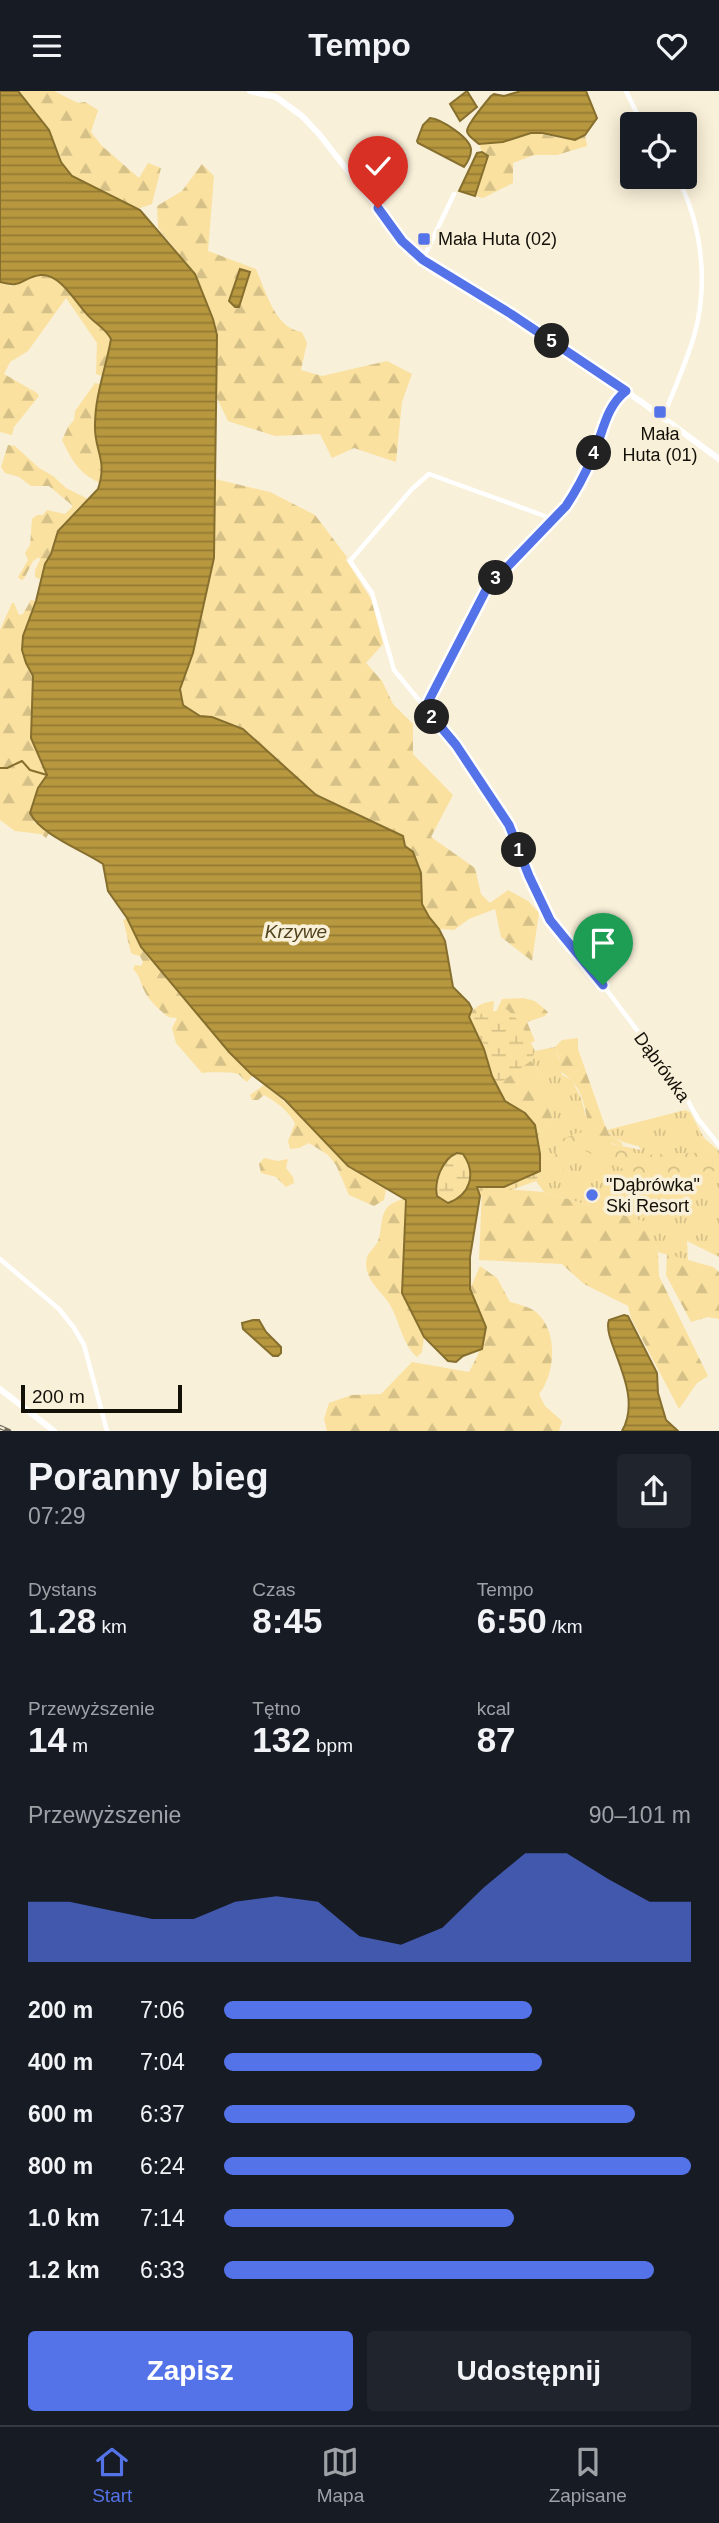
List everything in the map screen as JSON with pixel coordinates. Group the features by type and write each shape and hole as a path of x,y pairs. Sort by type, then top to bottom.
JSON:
{"street":[{"path":"250,91 281,99 306,120 415,254 626,391 719,459"},
{"path":"626,91 636,112"},
{"path":"663,417 694,336 700,292 701,263 696,229 681,189"},
{"path":"423,260 454,194"},
{"path":"425,708 487,588 574,493 592,459 610,407 626,391"},
{"name":"Dąbrówka","path":"553,519 429,474 412,489 350,561 372,593 394,670 456,745 509,825 550,920 682,1090 698,1118 719,1145"},
{"path":"0,1259 59,1309 79,1336 107,1431"},
{"path":"0,1389 54,1431"}],"green space":[{"path":"18,91 54,91 78,103 85,102 98,110 91,132 102,146 139,178 148,163 161,168 152,204 137,209 72,176 61,163 49,130"},
{"path":"531,133 565,139 585,135 587,146 557,155 534,155 513,163 513,183 483,198 475,196 488,156 482,152 479,144 503,142"},
{"path":"202,164 214,176 208,251 256,269 278,317 293,329 302,332 307,343 301,370 322,376 387,361 412,374 402,402 396,462 354,448 332,458 320,434 275,436 228,421 216,396 217,335 213,318 195,274 158,228 157,206 182,191"},
{"path":"39,275 56,280 91,318 108,331 111,347 102,376 96,374 97,343 66,298 28,351 10,362 4,374 39,396 14,427 12,435 0,432 0,282 12,286"},
{"path":"95,383 100,384 94,427 103,473 100,483 86,475 77,465 62,440 74,420 75,411"},
{"path":"8,445 15,446 66,488 88,499 58,531 42,580 35,577 39,557 33,561 24,579 18,577 28,560 25,553 30,545 32,519 43,515 47,510 65,514 73,506 49,486 31,486 19,477 5,473 1,467"},
{"path":"215,479 270,492 315,515 347,557 346,560 371,599 383,644 366,663 382,681 393,704 413,724 413,754 453,795 431,837 475,868 481,894 490,903 508,890 528,901 539,913 532,961 501,937 495,909 469,919 454,930 439,929 422,904 421,873 403,840 377,823 316,795 243,729 212,717 200,716 183,705 180,689 193,653 214,558"},
{"path":"31,600 36,601 23,636 26,663 33,676 41,761 47,775 38,788 34,822 50,832 46,838 41,834 15,831 0,820 0,630 12,603 19,615 23,614"},
{"path":"127,918 141,947 229,1052 253,1075 247,1082 236,1073 202,1073 176,1043 172,1028 177,1018 168,1017 151,1001 133,969 135,965 141,966 143,962 140,956 131,952 123,920"},
{"path":"523,998 535,1001 548,1012 545,1016 527,1022 535,1041 530,1043 524,1033 496,1012 502,999"},
{"path":"494,1001 493,1011 485,1018 520,1062 531,1061 537,1068 552,1119 558,1120 537,1134 532,1121 504,1099 489,1070 469,1016 479,1005"},
{"path":"506,1009 519,1022 535,1051 531,1061 498,1084 492,1076 484,1049 469,1016"},
{"path":"578,1038 578,1049 604,1123 609,1134 623,1146 607,1141 591,1128 579,1091 557,1066 560,1060 555,1047 562,1040"},
{"path":"555,1047 562,1075 572,1080 586,1116 612,1144 641,1150 639,1146 617,1139 607,1130 685,1110 690,1112 704,1138 719,1151 719,1257 687,1241 688,1261 658,1252 645,1222 544,1192 536,1181 541,1168 536,1138 537,1134 557,1120 552,1119 542,1094 537,1068 531,1061 535,1051"},
{"path":"264,1085 353,1166 386,1189 384,1200 374,1206 349,1195 336,1165 328,1155 309,1143 290,1149 288,1141 295,1123 292,1118 264,1095 258,1100 252,1100 250,1095"},
{"path":"579,1132 612,1148 645,1155 714,1152 719,1157 719,1171 644,1173 625,1170 577,1147 568,1157 561,1180 548,1178 560,1140"},
{"path":"457,1153 463,1154 468,1161 471,1173 533,1168 540,1171 536,1181 511,1190 483,1189 482,1196 469,1188 462,1197 448,1203 441,1199 436,1186 445,1163"},
{"path":"264,1158 278,1161 288,1159 286,1168 294,1183 286,1187 276,1177 261,1173 259,1164"},
{"path":"482,1189 544,1192 646,1222 658,1252 659,1276 708,1376 697,1383 679,1409 631,1318 628,1306 584,1284 562,1264 479,1260"},
{"path":"404,1198 407,1305 424,1337 422,1352 417,1357 405,1339 390,1305 372,1281 366,1264 378,1241 386,1209"},
{"path":"667,1254 713,1267 719,1272 719,1319 708,1317 691,1322 666,1275"},
{"path":"480,1266 497,1278 510,1302 536,1312 548,1329 551,1364 545,1385 539,1394 545,1406 562,1421 559,1431 327,1431 324,1419 329,1403 352,1395 381,1394 412,1362 469,1372 481,1348 484,1331 470,1289"}],"water":[{"name":"Krzywe","path":"0,91 18,91 49,130 61,162 72,176 140,210 195,274 213,319 217,335 214,558 193,653 180,689 183,705 200,716 212,717 243,729 316,795 403,836 405,846 413,852 421,873 422,904 445,941 453,987 472,1009 469,1017 484,1049 492,1076 505,1101 525,1113 535,1125 540,1171 504,1187 477,1187 480,1196 470,1257 470,1289 486,1327 482,1349 463,1356 456,1362 448,1361 424,1337 402,1293 406,1200 348,1166 285,1100 251,1074 229,1052 141,947 127,918 108,891 103,864 52,835 35,821 30,813 38,788 47,775 31,738 33,676 22,650 23,636 58,531 98,489 101,479 95,414 111,339 54,279 41,275 14,284 0,282","holes":["457,1153 463,1154 470,1169 469,1183 462,1195 448,1203 437,1196 438,1177 447,1160"]},
{"path":"467,91 477,107 460,121 450,104"},
{"path":"521,91 586,91 597,118 585,135 575,140 531,133 503,142 479,144 468,135 470,124 491,96 504,96"},
{"path":"430,118 448,125 470,145 471,152 464,167 418,143 423,125"},
{"path":"482,152 488,156 475,196 459,191 477,153"},
{"path":"240,269 250,272 239,307 235,307 229,301"},
{"path":"628,1316 657,1373 658,1393 666,1420 678,1431 622,1431 628,1416 629,1400 608,1329 609,1320"},
{"path":"259,1320 266,1332 281,1347 278,1356 273,1356 243,1329 242,1323"}],"waterway":[{"path":"0,768 7,768 22,761 30,770 47,775"}],"railway":[{"path":"0,1427 9,1431"}],"place":[{"name":"Mała Huta (02)","path":"424,239"},
{"name":"Mała Huta (01)","path":"660,412"},
{"name":"\"Dąbrówka\" Ski Resort","path":"592,1195"}],"route":[{"path":"378,208 402,241 423,260 511,314 626,391 610,407 592,459 566,506 487,588 425,708 456,745 509,825 550,920 603,985"}]}
